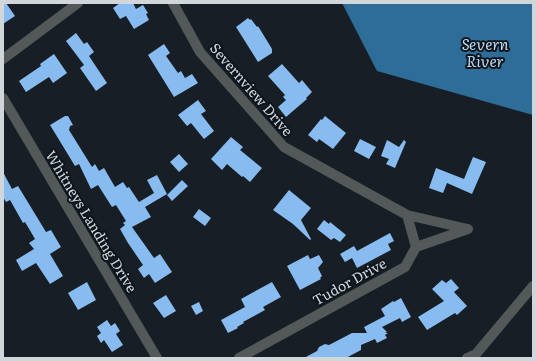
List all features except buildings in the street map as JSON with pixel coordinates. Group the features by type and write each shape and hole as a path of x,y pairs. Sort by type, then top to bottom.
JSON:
{"street":[{"path":"3,60 78,3"},
{"name":"Severnview Drive","path":"173,3 200,52 284,147 407,215 468,229 416,247"},
{"name":"Whitneys Landing Drive","path":"3,98 157,358"},
{"path":"407,215 416,247"},
{"name":"Tudor Drive","path":"239,358 405,267 416,247"},
{"path":"467,358 476,354 533,286"}],"water":[{"name":"Severn River","path":"342,3 533,3 533,115 377,71"}]}
